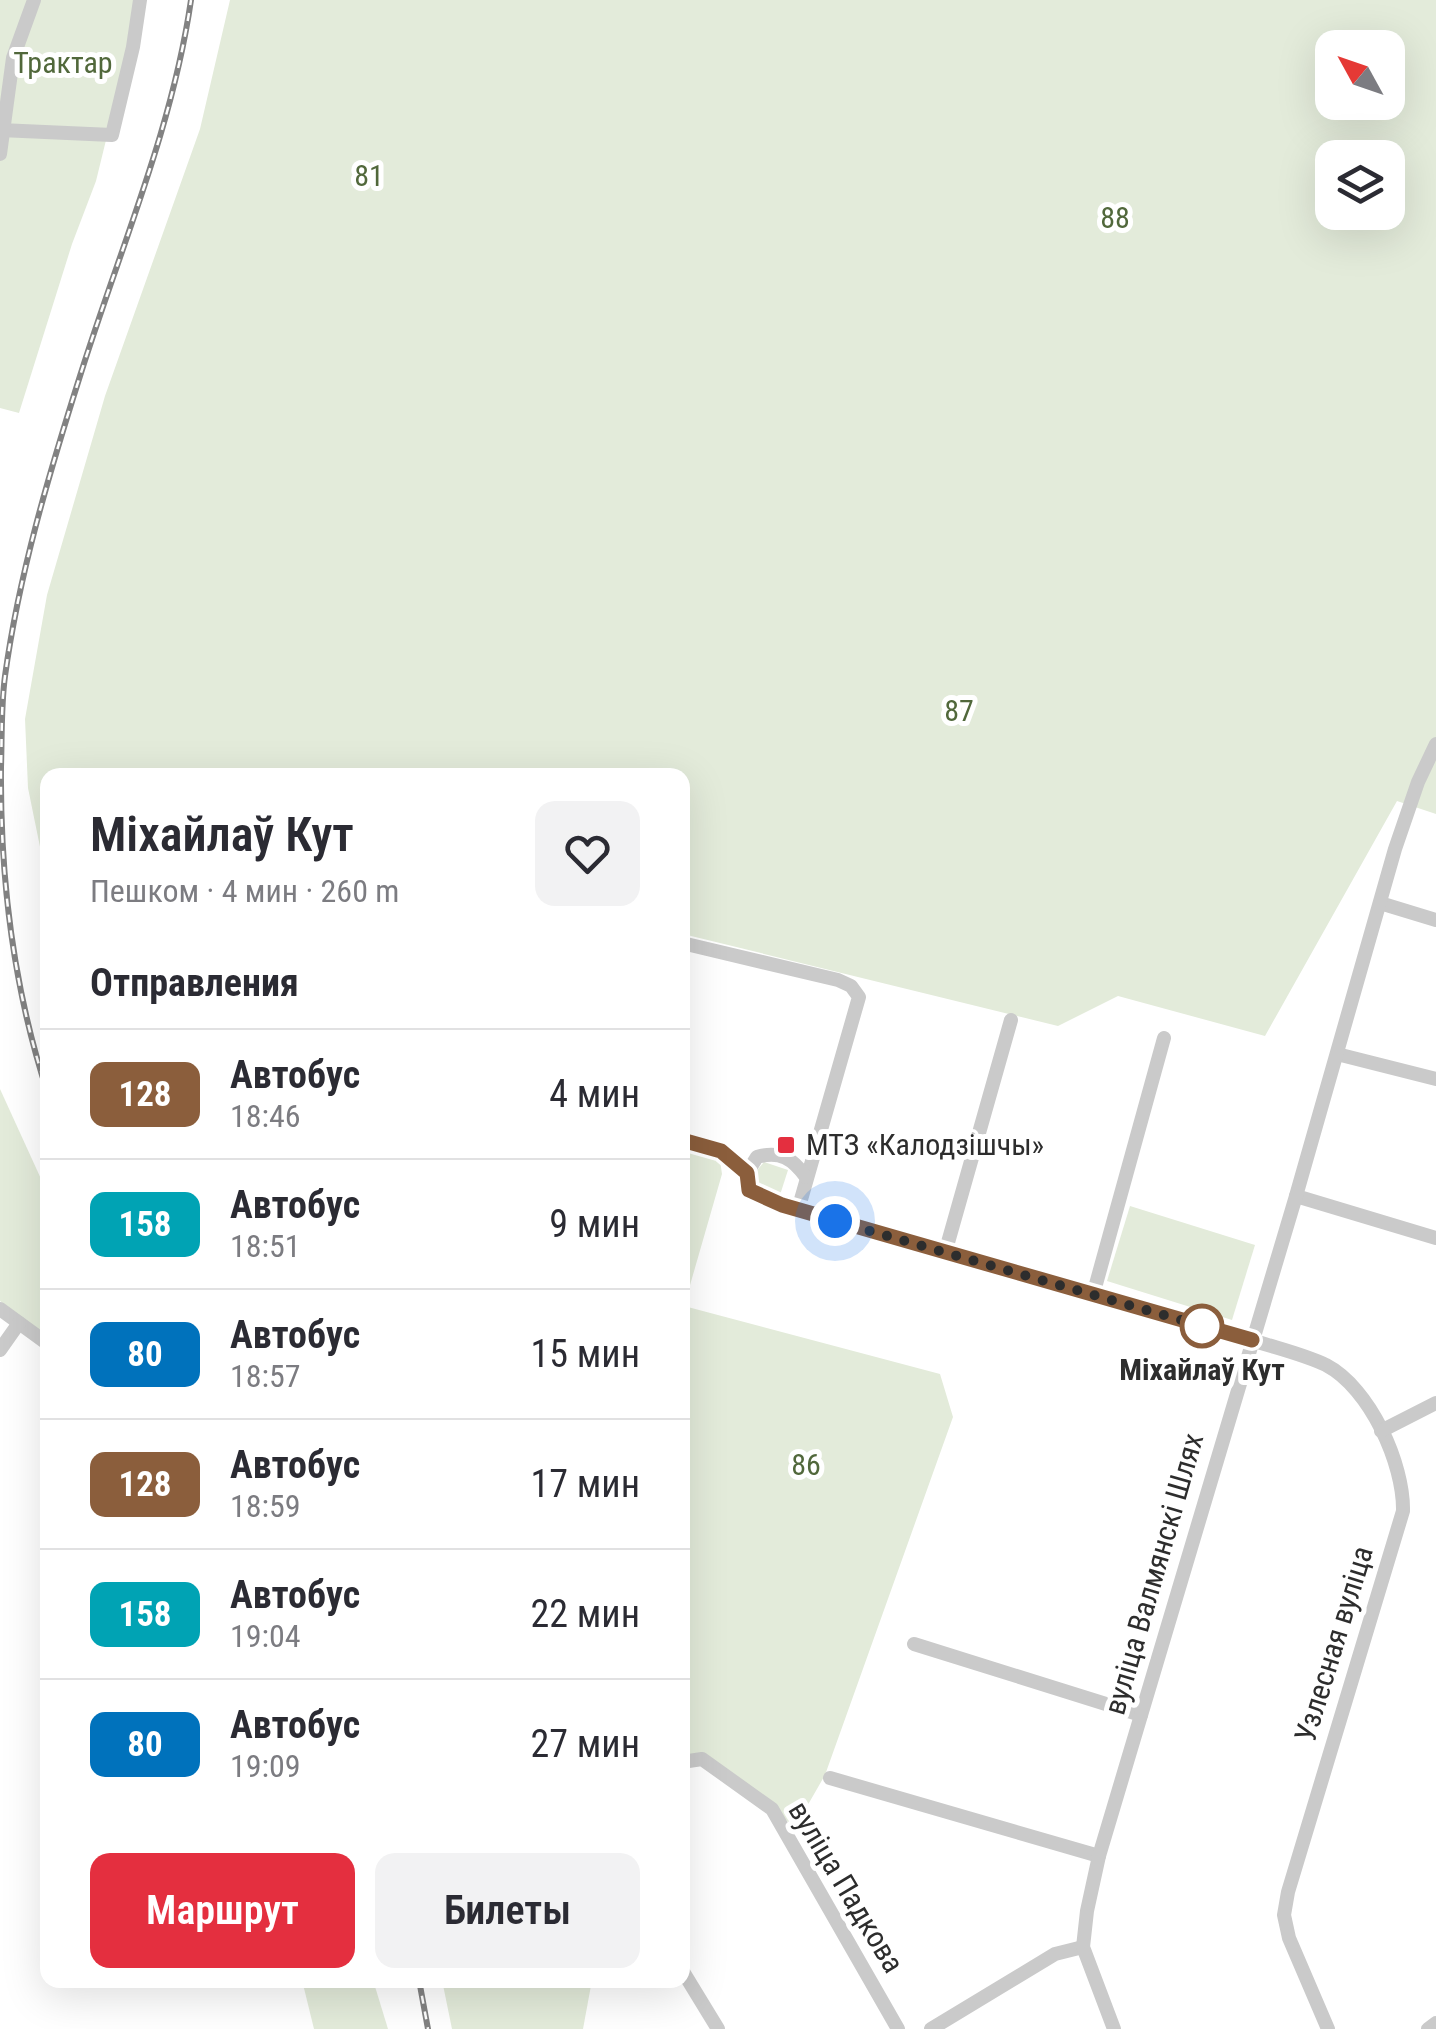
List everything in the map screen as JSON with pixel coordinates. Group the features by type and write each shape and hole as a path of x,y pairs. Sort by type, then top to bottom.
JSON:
{"street":[{"path":"0,154 12,58 34,0"},
{"path":"1,130 112,135 140,0"},
{"name":"вуліца Валмянскі Шлях","path":"1114,2029 1083,1947 1099,1856 1338,1054 1394,849 1436,744"},
{"path":"1380,903 1436,920"},
{"path":"690,945 838,980 851,986 860,997 798,1210 749,1190 747,1173 758,1157 778,1154 795,1162 806,1177"},
{"path":"945,1253 1011,1020"},
{"path":"1093,1295 1164,1038"},
{"path":"1338,1054 1436,1079"},
{"path":"690,1142 721,1151 747,1173"},
{"path":"1296,1196 1436,1238"},
{"name":"Узлесная вуліца","path":"798,1210 1252,1340 1326,1365 1361,1397 1382,1430 1402,1476 1403,1511 1284,1915 1289,1938 1328,2029"},
{"path":"0,1308 40,1338"},
{"path":"0,1350 19,1323"},
{"path":"1382,1430 1436,1403"},
{"path":"914,1644 1141,1715"},
{"name":"вуліца Падкова","path":"690,1761 702,1760 772,1809 898,2029"},
{"path":"830,1778 1099,1856"},
{"path":"931,2029 1055,1954 1083,1947"},
{"path":"690,1983 718,2029"},
{"path":"1428,2029 1436,2023"}],"green space":[{"name":"Трактар","path":"0,0 136,0 129,46 96,181 19,413 0,408"},
{"path":"230,0 1436,0 1436,814 1397,801 1265,1036 1118,996 1058,1026 690,936 690,768 40,768 40,847 28,788 25,719 47,595 105,396 200,129"},
{"path":"0,1089 40,1177 40,1332 0,1301"},
{"name":"86","path":"690,1149 720,1160 722,1174 690,1285"},
{"path":"764,1162 788,1170 780,1195 755,1186 753,1175"},
{"path":"1130,1206 1255,1245 1232,1320 1107,1281"},
{"name":"86","path":"690,1308 940,1374 953,1417 825,1775 794,1829 774,1806 706,1755 690,1756"},
{"path":"304,1988 375,1988 388,2029 314,2029"},
{"path":"444,1988 591,1988 583,2029 452,2029"}],"railway":[{"path":"40,1067 17,973 6,891 1,767 5,676 18,600 46,487 158,144 191,0"},
{"path":"420,1988 428,2029"}],"bus line":[{"name":"128","path":"690,1142 721,1151 747,1173 749,1190 782,1205 1252,1340"}],"place":[{"name":"МТЗ «Калодзішчы»","path":"786,1145"},
{"name":"Міхайлаў Кут","path":"1202,1326"}],"route":[{"path":"835,1221 1202,1326"}],"park label":[{"name":"81","path":"369,176"},
{"name":"88","path":"1115,218"},
{"name":"87","path":"959,711"}]}
